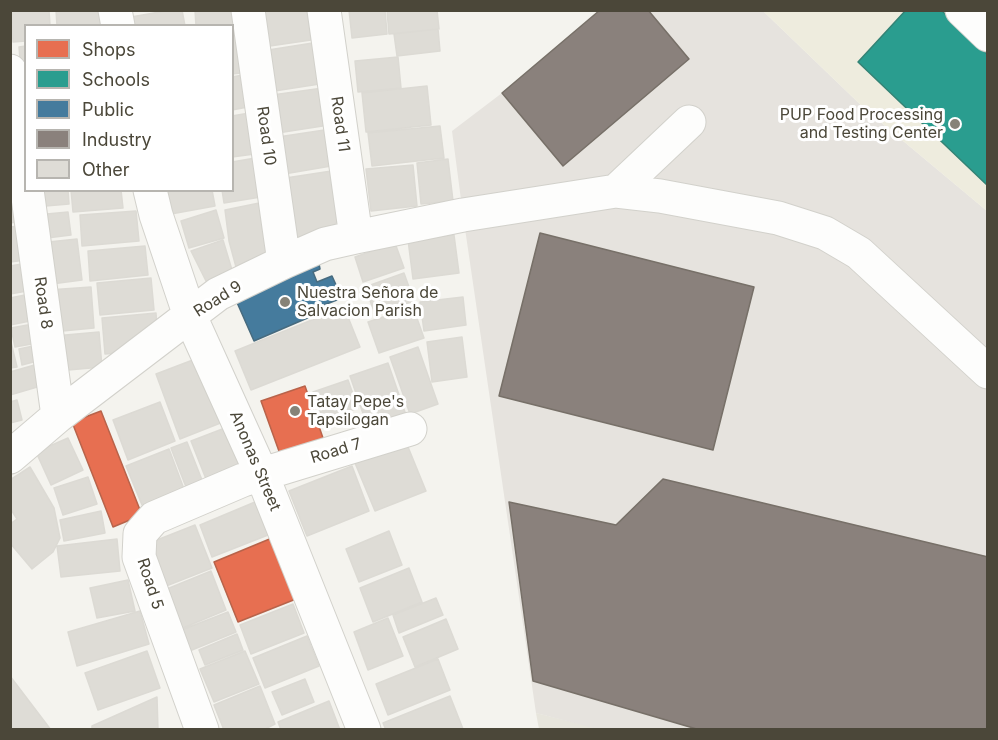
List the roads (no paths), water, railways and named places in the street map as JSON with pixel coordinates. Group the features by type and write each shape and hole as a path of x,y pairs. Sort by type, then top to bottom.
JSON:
{"street":[{"name":"Road 10","path":"248,10 284,262"},
{"name":"Road 11","path":"324,10 356,237"},
{"path":"962,10 987,35"},
{"path":"10,71 24,166"},
{"path":"616,191 689,122"},
{"name":"Road 9","path":"10,457 58,416 218,294 325,244 462,215 616,191 660,196 777,218 825,233 859,253 987,372"},
{"name":"Road 8","path":"27,192 58,416"},
{"name":"Anonas Street","path":"150,192 190,316 262,475 364,729"},
{"name":"Road 7","path":"262,475 410,429"},
{"name":"Road 5","path":"202,729 139,557 140,534 154,518 243,480 262,475"}],"place":[{"name":"PUP Food Processing and Testing Center","path":"955,124"},
{"name":"Nuestra Señora de Salvacion Parish","path":"285,302"},
{"name":"Tatay Pepe's Tapsilogan","path":"295,411"}]}
